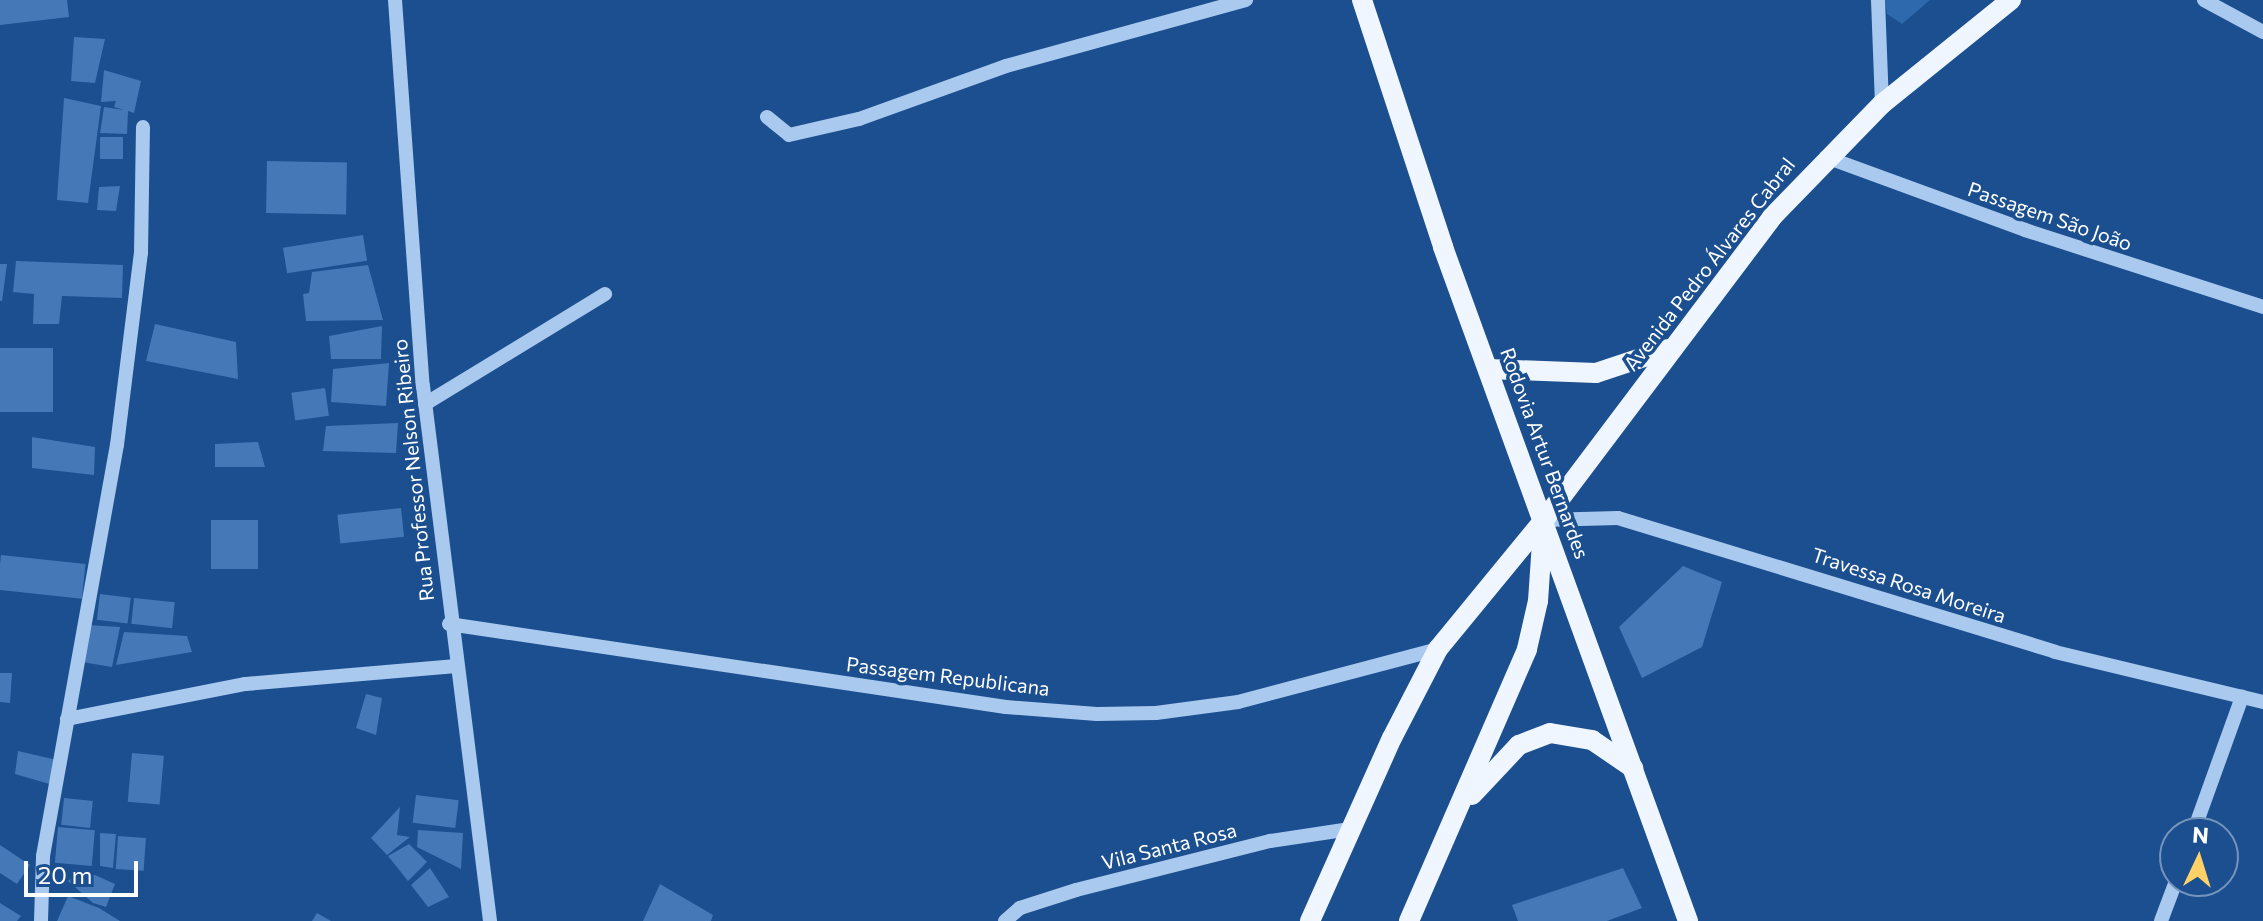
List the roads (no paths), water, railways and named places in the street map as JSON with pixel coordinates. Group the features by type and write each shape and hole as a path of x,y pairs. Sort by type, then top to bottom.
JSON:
{"main road":[{"name":"Rodovia Artur Bernardes","path":"1362,0 1488,369 1688,921"},
{"name":"Avenida Pedro Álvares Cabral","path":"1310,921 1350,829 1438,649 1544,520 1672,347 1826,157 1882,104 2011,0"},
{"path":"1488,369 1596,373 1672,347"},
{"path":"1409,921 1527,649 1538,601 1544,520"},
{"path":"1456,815 1507,755 1550,733 1592,740 1636,771"}],"street":[{"path":"767,117 789,135 859,119 1006,66 1246,0"},
{"path":"1878,0 1882,104"},
{"path":"2204,0 2263,32"},
{"name":"Rua Professor Nelson Ribeiro","path":"395,6 425,404 449,624 490,921"},
{"path":"41,921 43,856 124,388 141,253 143,127"},
{"name":"Passagem São João","path":"1826,157 2025,230 2263,307"},
{"path":"425,404 605,294"},
{"name":"Travessa Rosa Moreira","path":"1544,520 1618,518 2055,652 2263,702"},
{"name":"Passagem Republicana","path":"449,624 1006,707 1097,714 1156,713 1238,702 1438,649"},
{"path":"67,719 246,684 456,666"},
{"path":"2199,817 2242,697"},
{"name":"Vila Santa Rosa","path":"1005,921 1020,908 1076,890 1270,841 1350,829"},
{"path":"2161,921 2170,897"}]}
